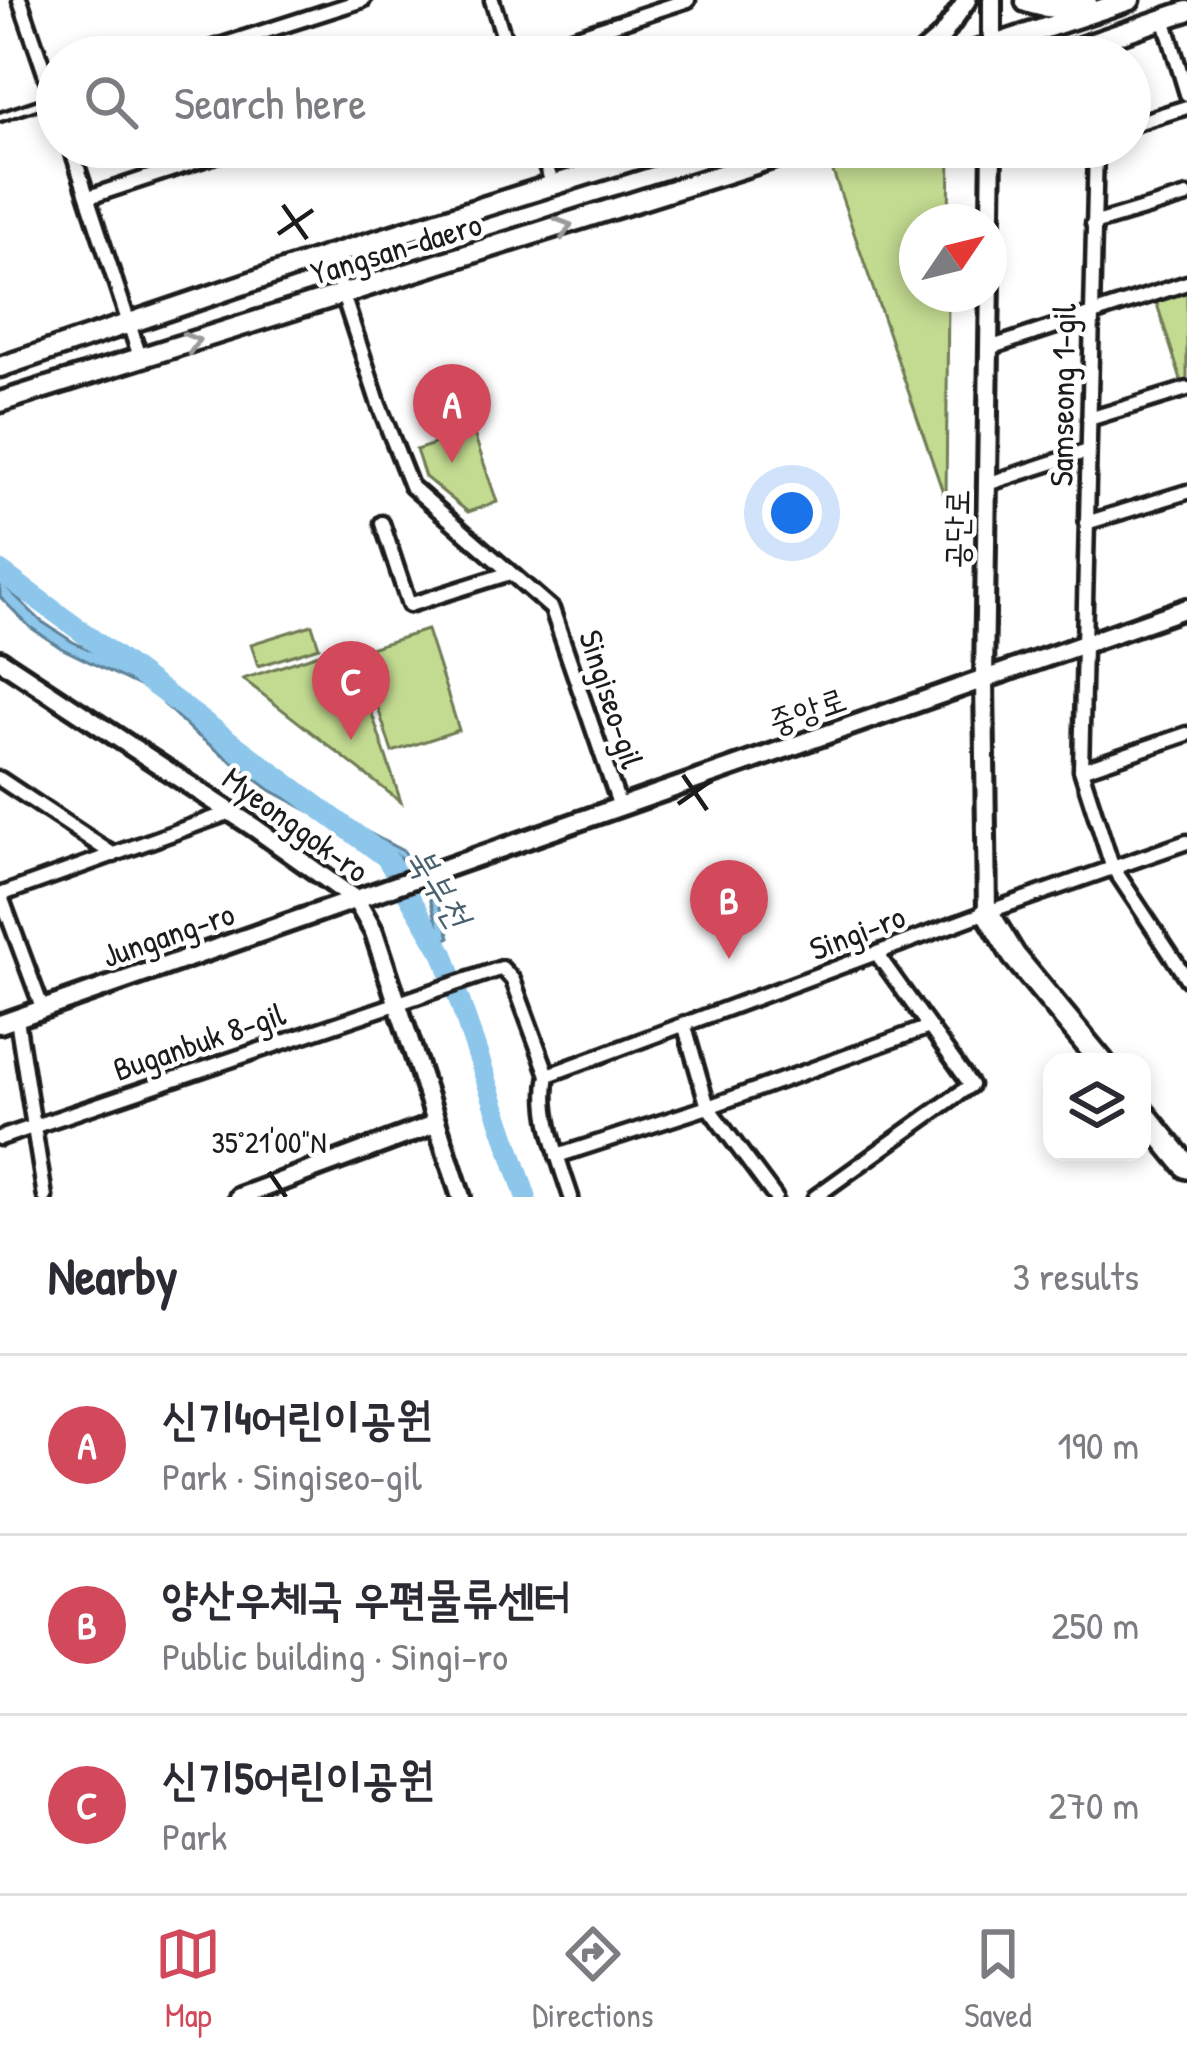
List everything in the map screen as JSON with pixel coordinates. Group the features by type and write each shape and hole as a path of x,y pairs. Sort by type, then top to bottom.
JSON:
{"highway":[{"path":"987,912 996,948 1078,1053"},
{"path":"987,912 1014,956 1095,1053"},
{"path":"1151,1123 1187,1167"},
{"path":"1151,1143 1187,1187"}],"main road":[{"path":"1025,1 1044,9 1063,9 1098,0"},
{"path":"1034,36 1130,0"},
{"path":"1112,36 1187,11"},
{"name":"Yangsan-daero","path":"0,367 330,255 609,168"},
{"name":"Yangsan-daero","path":"0,402 743,168"}],"street":[{"path":"20,0 36,45"},
{"path":"251,36 363,0"},
{"path":"491,0 504,36"},
{"path":"577,36 688,0"},
{"path":"942,36 967,0"},
{"path":"992,0 992,36"},
{"path":"1164,18 1187,94"},
{"path":"1151,118 1187,106"},
{"path":"79,168 140,357"},
{"path":"89,197 177,168"},
{"path":"547,168 553,186"},
{"name":"공단로","path":"987,912 984,680 992,168"},
{"name":"Samseong 1-gil","path":"1095,168 1081,770 1112,866 1187,979"},
{"path":"1094,224 1187,196"},
{"name":"Singiseo-gil","path":"330,255 410,486 555,614 620,807"},
{"path":"989,348 1187,283"},
{"path":"1089,419 1187,388"},
{"path":"987,484 1088,451"},
{"path":"1086,524 1187,492"},
{"path":"382,524 409,605 510,573"},
{"name":"중앙로","path":"356,900 1187,608"},
{"name":"Myeonggok-ro","path":"0,660 356,900 374,932 461,1197"},
{"path":"1081,770 1187,734"},
{"path":"0,779 114,855"},
{"path":"43,1010 0,894 231,812"},
{"name":"Singi-ro","path":"548,1075 1187,842"},
{"name":"Jungang-ro","path":"8,1021 356,900"},
{"path":"815,1197 971,1085 877,954"},
{"name":"Buganbuk 8-gil","path":"0,1138 502,968 513,980 548,1075"},
{"path":"8,1021 34,1126 45,1197"},
{"path":"685,1027 708,1107 775,1197"},
{"path":"557,1156 929,1028"},
{"path":"548,1075 544,1092 571,1197"},
{"path":"239,1197 435,1124"}],"lane":[{"path":"0,117 36,107"}],"green space":[{"path":"832,168 950,168 949,204 899,204 899,312 948,312 946,501"},
{"path":"1187,291 1187,381 1182,383 1156,301"},
{"path":"473,431 497,502 468,512 425,477 416,450"},
{"path":"312,625 319,647 258,666 251,644"},
{"path":"427,630 459,730 392,752 360,651"},
{"path":"349,644 401,802 243,679"}],"water":[{"path":"0,581 41,621 73,642 132,669 290,791 403,851 432,891 450,937 442,941 430,898 391,850 371,836 339,827 270,790 194,733 151,692 61,648 30,627 0,597"}],"waterway":[{"name":"북부천","path":"0,571 386,857 444,955 526,1197"}],"place":[{"name":"신기4어린이공원","path":"452,463"},
{"name":"신기5어린이공원","path":"351,740"},
{"name":"양산우체국 우편물류센터","path":"729,959"}]}
